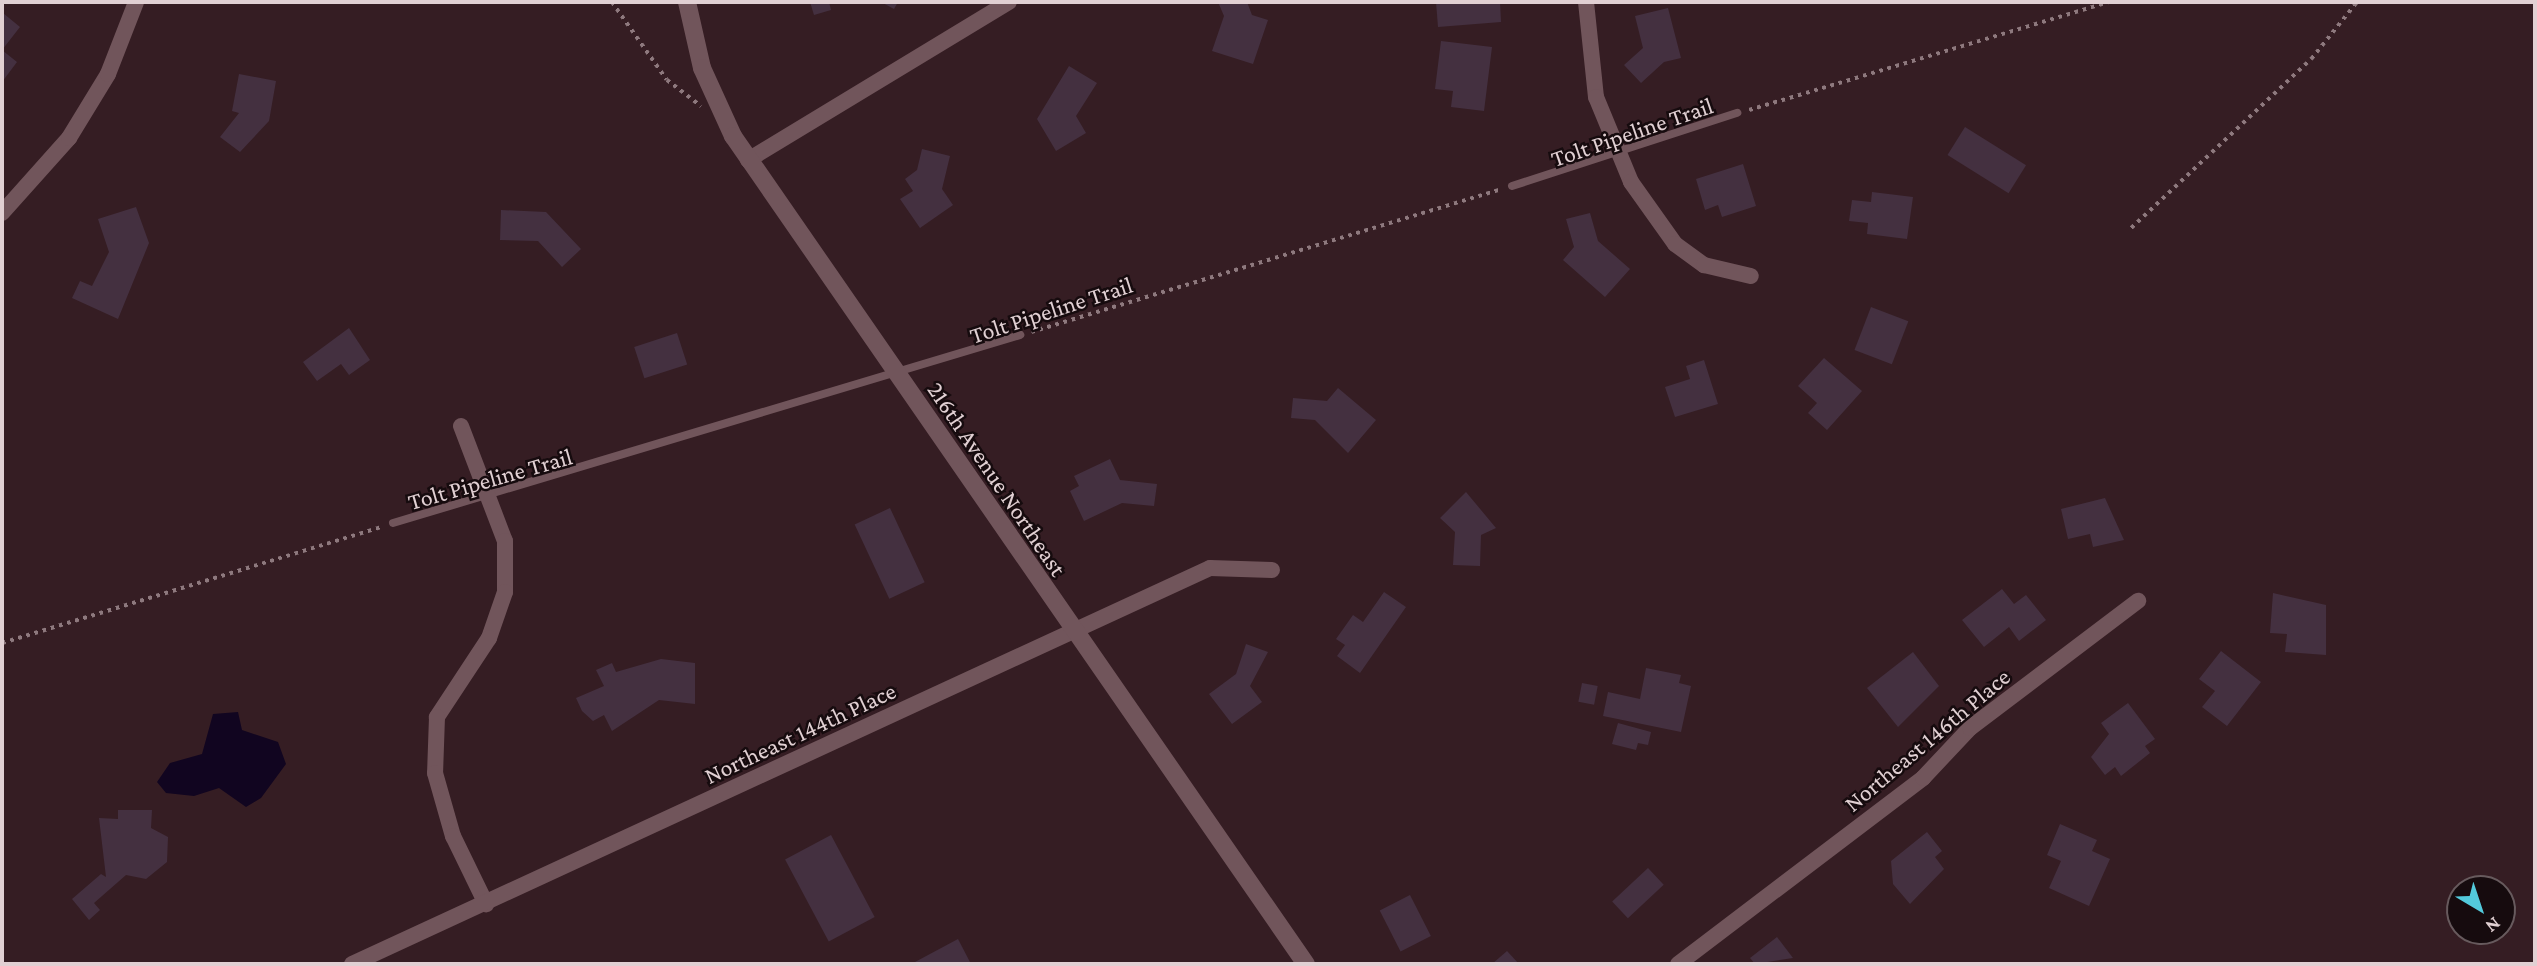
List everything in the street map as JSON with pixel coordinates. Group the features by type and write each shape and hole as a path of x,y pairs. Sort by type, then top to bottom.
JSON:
{"street":[{"path":"2,213 69,138 108,74 136,2"},
{"name":"216th Avenue Northeast","path":"687,2 719,112 748,160 1071,631 1306,964"},
{"path":"748,160 1009,2"},
{"path":"1586,2 1596,97 1616,152 1675,244 1704,265 1751,276"},
{"path":"461,426 489,491 505,541 505,592 489,638 437,717 435,773 453,836 486,904"},
{"name":"Northeast 144th Place","path":"352,964 1210,568 1272,570"},
{"name":"Northeast 146th Place","path":"1678,964 1923,778 1970,728 2138,601"}],"lane":[{"path":"1512,186 1737,113"},
{"path":"393,523 489,491 1020,335"}],"path":[{"path":"612,2 667,80 695,105 719,112"},
{"name":"Tolt Pipeline Trail","path":"1737,113 2109,2"},
{"path":"2131,228 2311,59 2357,2"},
{"name":"Tolt Pipeline Trail","path":"1020,335 1512,186"},
{"name":"Tolt Pipeline Trail","path":"2,643 393,523"}],"shaded area":[{"path":"238,712 242,730 278,742 286,764 261,798 246,807 219,788 194,796 166,793 157,782 170,763 202,754 213,714"}],"building":[{"path":"810,2 829,2 831,10 814,15"},
{"path":"881,2 898,2 894,9"},
{"path":"1218,2 1247,2 1252,15 1268,20 1253,64 1212,51 1224,16"},
{"path":"1436,2 1500,2 1501,22 1438,27"},
{"path":"1668,8 1681,58 1664,62 1641,83 1624,65 1643,48 1635,16"},
{"path":"3,13 20,27 2,50 2,15"},
{"path":"1441,41 1492,47 1484,111 1451,107 1453,91 1435,89"},
{"path":"2,50 17,62 2,82"},
{"path":"1069,66 1097,83 1076,116 1086,133 1056,151 1037,119"},
{"path":"239,74 276,81 269,121 240,152 220,137 239,113 232,111"},
{"path":"1965,127 2026,165 2009,193 1948,155"},
{"path":"922,149 950,156 942,189 953,205 920,228 900,199 913,191 905,179 917,170"},
{"path":"1743,164 1756,206 1722,217 1718,205 1705,210 1696,179"},
{"path":"1872,192 1913,197 1907,239 1867,234 1868,223 1849,221 1852,200 1871,202"},
{"path":"136,207 149,243 118,319 72,298 80,281 92,286 109,252 98,219"},
{"path":"501,210 546,212 581,249 562,267 538,241 500,240"},
{"path":"1590,213 1598,241 1630,269 1605,297 1563,260 1574,247 1566,219"},
{"path":"1871,307 1908,321 1892,364 1855,350"},
{"path":"349,328 370,360 349,375 341,364 317,381 303,362"},
{"path":"677,333 687,364 644,378 634,347"},
{"path":"1824,358 1862,391 1827,430 1808,413 1817,403 1798,386"},
{"path":"1704,360 1718,404 1675,417 1665,387 1690,379 1686,366"},
{"path":"1338,388 1376,420 1348,453 1315,420 1291,418 1293,398 1327,401"},
{"path":"1110,459 1120,480 1157,484 1154,506 1122,503 1084,521 1070,491 1079,486 1074,476"},
{"path":"1466,492 1496,528 1481,535 1480,566 1453,565 1455,532 1440,518"},
{"path":"2105,498 2124,540 2093,547 2090,534 2068,539 2061,509"},
{"path":"890,508 925,582 889,599 855,524"},
{"path":"2002,589 2014,604 2026,595 2046,620 2019,641 2009,627 1984,647 1962,620"},
{"path":"1384,592 1406,607 1360,673 1337,656 1345,645 1336,639 1353,615 1363,622"},
{"path":"2273,593 2326,605 2326,655 2285,652 2287,634 2270,633"},
{"path":"1246,644 1268,652 1250,686 1262,702 1232,724 1209,694 1236,674"},
{"path":"2221,651 2261,682 2227,726 2202,707 2215,691 2199,679"},
{"path":"1913,652 1939,686 1898,727 1867,688"},
{"path":"661,659 695,663 695,704 659,700 612,731 604,715 593,721 582,711 576,698 604,686 596,670 612,663 616,672"},
{"path":"1646,668 1681,675 1679,683 1691,686 1681,732 1603,716 1608,692 1640,699"},
{"path":"1582,683 1598,686 1594,705 1578,702"},
{"path":"2128,703 2155,739 2145,746 2150,753 2121,776 2115,767 2105,775 2091,757 2109,734 2101,723"},
{"path":"1618,723 1651,732 1648,745 1638,743 1636,750 1612,744"},
{"path":"118,810 152,810 151,828 168,837 167,862 146,879 126,875 94,903 100,910 89,920 72,899 101,874 106,877 99,818 118,819"},
{"path":"2060,824 2097,840 2092,851 2110,859 2089,906 2049,888 2061,861 2047,855"},
{"path":"1927,832 1942,851 1935,857 1944,869 1910,904 1893,884 1891,861"},
{"path":"831,835 875,917 829,942 785,859"},
{"path":"1648,868 1664,885 1628,918 1612,901"},
{"path":"1410,895 1431,936 1401,951 1380,910"},
{"path":"1777,937 1793,958 1755,964 1750,958"},
{"path":"958,939 971,964 916,964 915,962"},
{"path":"1507,951 1519,964 1492,964"}]}
